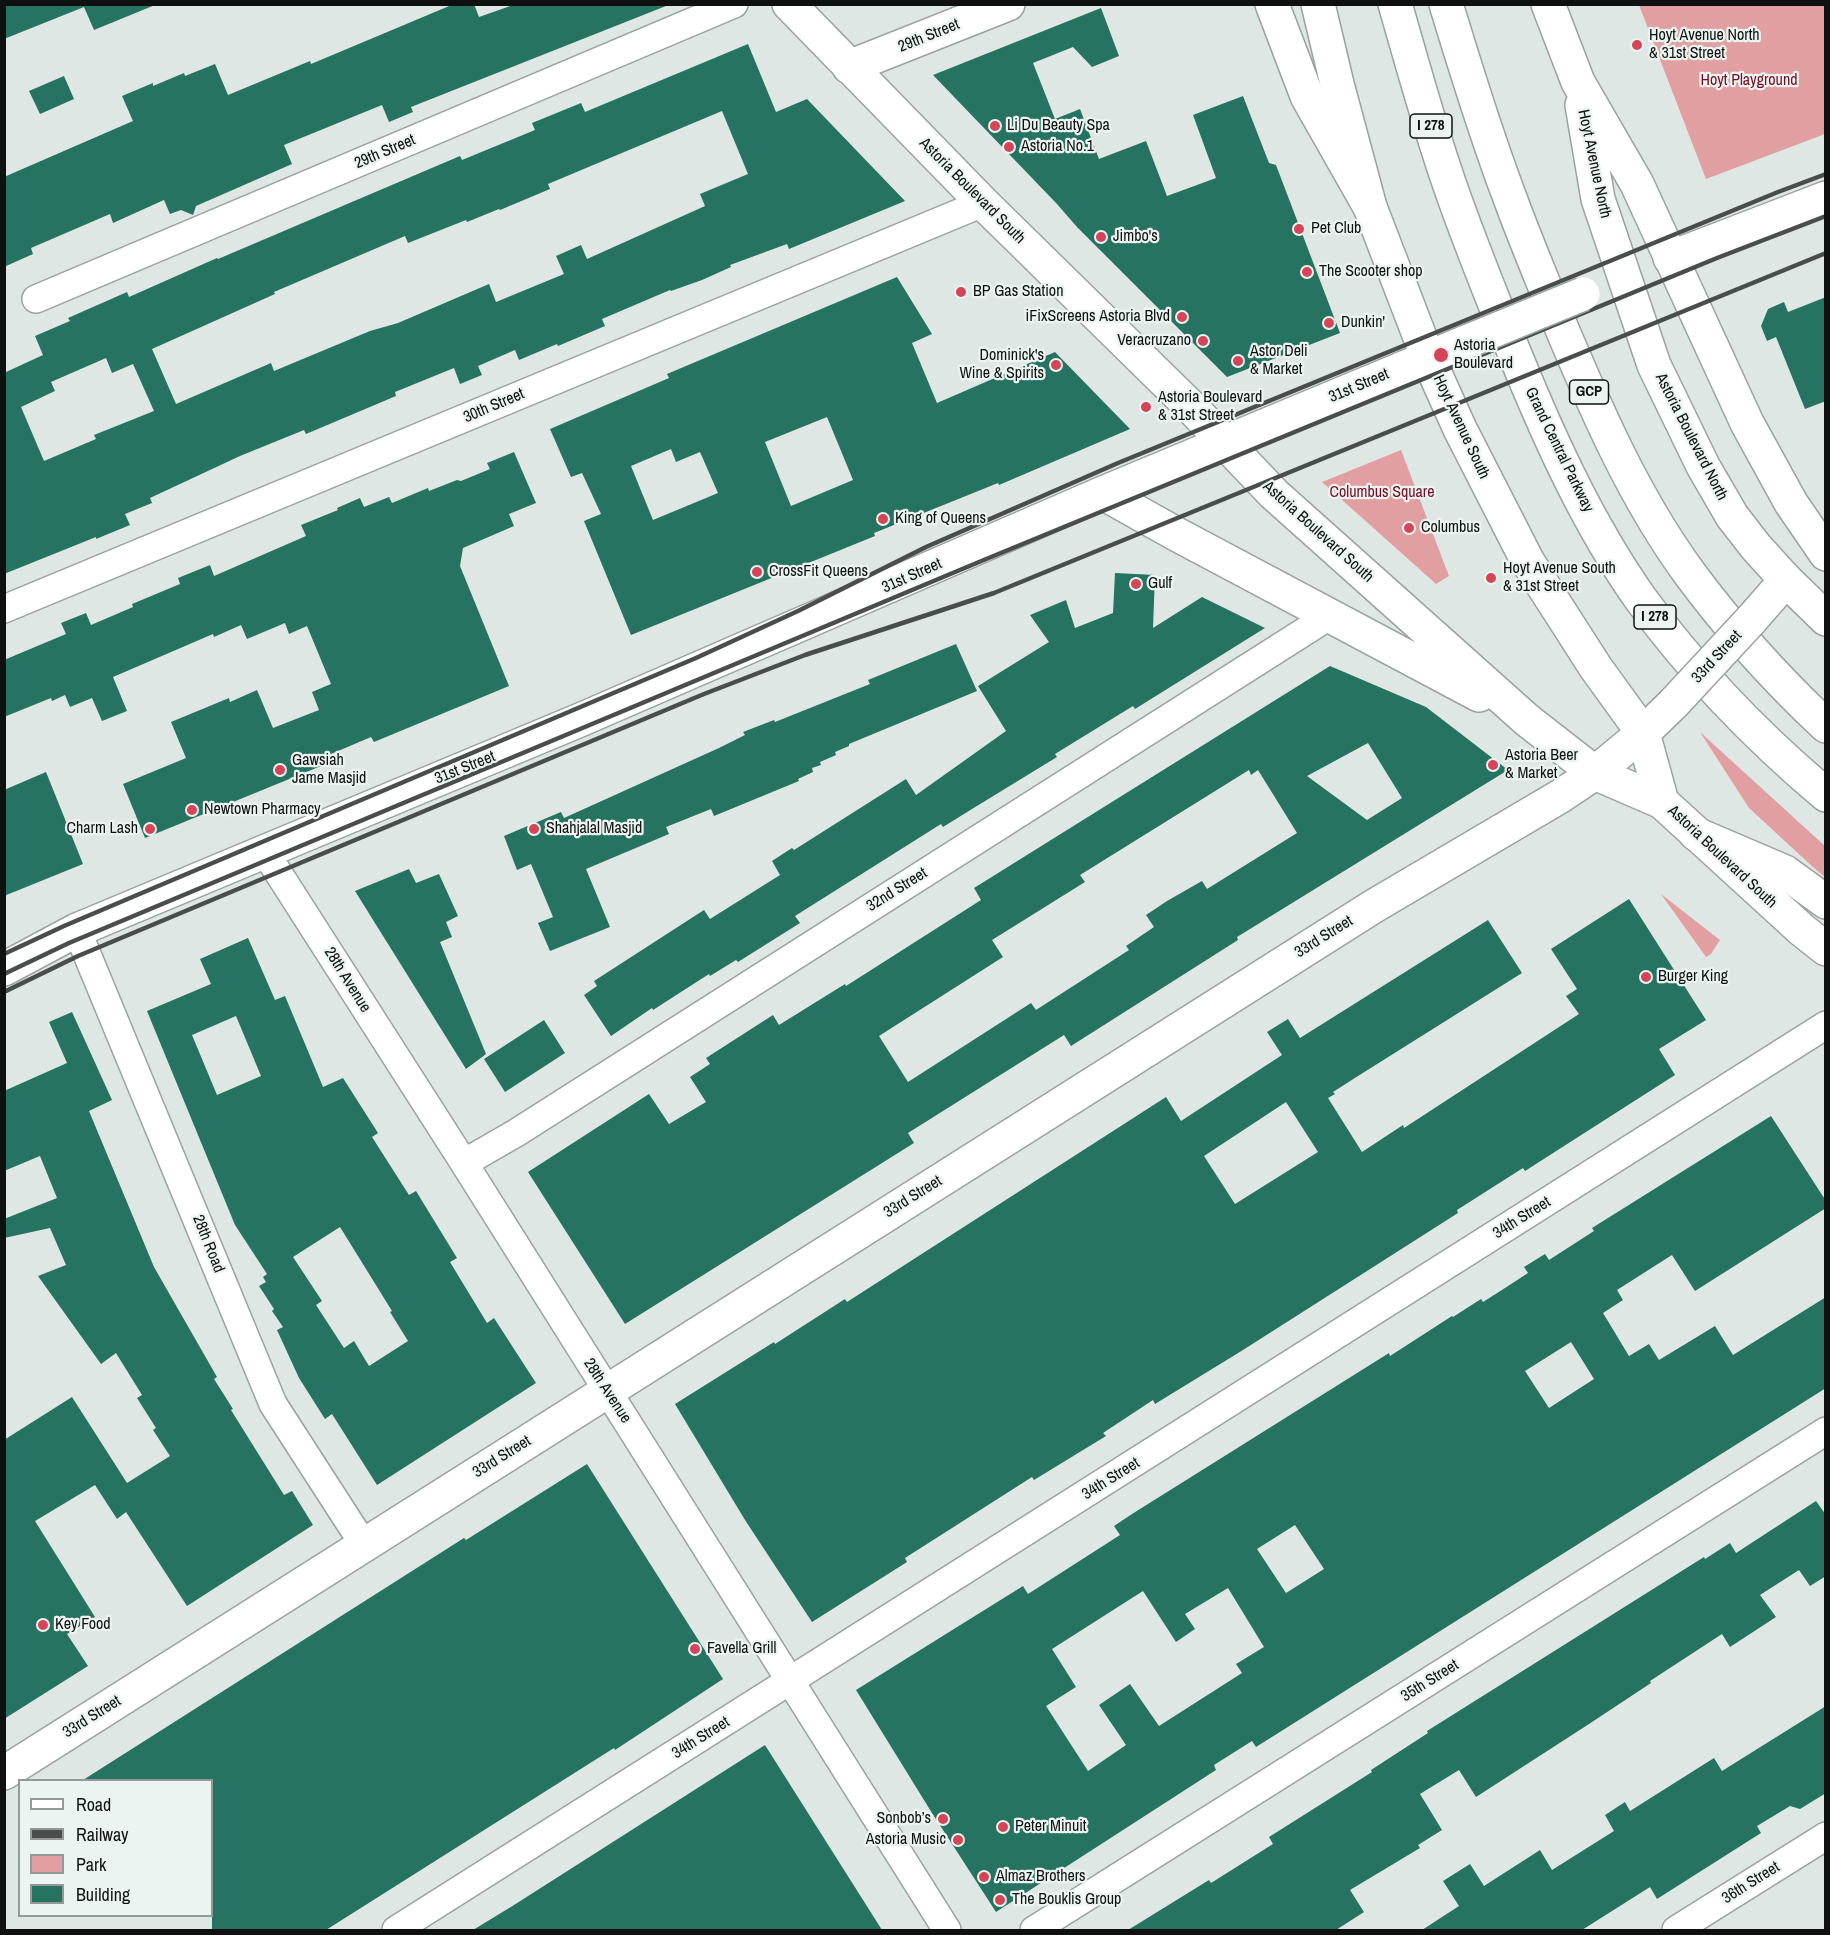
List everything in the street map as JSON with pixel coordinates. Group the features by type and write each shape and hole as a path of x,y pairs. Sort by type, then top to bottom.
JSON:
{"main road":[{"path":"789,4 849,67"},
{"name":"29th Street","path":"849,67 1008,4"},
{"name":"Hoyt Avenue South","path":"1272,4 1308,96 1370,207 1428,358 1460,429 1528,562 1596,668 1643,733 1662,802"},
{"path":"1318,4 1370,207"},
{"name":"Grand Central Parkway","path":"1395,4 1444,168 1472,246 1534,402 1582,502 1639,596 1715,692 1756,734 1826,795"},
{"name":"GCP","path":"1446,4 1513,208 1578,367 1618,456 1662,532 1690,573 1754,652 1791,693 1826,726"},
{"name":"Hoyt Avenue North","path":"1548,4 1578,82 1636,184 1670,258"},
{"name":"Astoria Boulevard South","path":"849,67 1225,442 1274,494 1527,720 1595,772 1662,802 1802,930 1826,949"},
{"name":"Hoyt Avenue North","path":"1578,82 1598,200 1624,278"},
{"name":"31st Street","path":"4,969 77,930 580,720 1103,493 1670,258 1826,198"},
{"path":"1670,258 1727,383 1767,463 1822,544"},
{"name":"Astoria Boulevard North","path":"1624,278 1654,365 1703,466 1732,516 1786,580 1826,620"},
{"path":"1103,493 1527,720"},
{"name":"33rd Street","path":"4,1773 1374,906 1559,798 1643,733 1673,704 1786,580"},
{"path":"1696,834 1785,872 1826,902"}],"street":[{"name":"29th Street","path":"36,299 734,4"},
{"name":"30th Street","path":"4,609 983,203"},
{"name":"32nd Street","path":"464,1163 516,1133 1329,616"},
{"name":"28th Avenue","path":"265,852 464,1163 947,1930"},
{"name":"28th Road","path":"77,930 273,1404 364,1545"},
{"name":"34th Street","path":"396,1930 1826,1025"},
{"name":"35th Street","path":"1034,1930 1826,1431"},
{"name":"36th Street","path":"1676,1930 1826,1836"}],"green space":[{"name":"Hoyt Playground","path":"1639,5 1825,5 1825,134 1706,179"},
{"name":"Columbus Square","path":"1401,450 1449,576 1436,584 1322,482"},
{"path":"1700,732 1825,846 1825,877 1749,808"},
{"path":"1661,894 1720,940 1711,954 1706,957"}],"building":[{"path":"4,4 155,5 94,30 84,7 4,39"},
{"path":"454,4 474,4 479,17 516,4 665,4 666,6 411,107 413,112 389,122 382,105 284,145 292,164 196,206 193,215 181,210 170,214 164,200 113,223 110,214 31,248 33,254 4,267 4,177 133,121 122,96 153,83 153,86 184,73 185,76 215,64 228,95 310,61 311,64"},
{"path":"1101,8 1119,56 1092,67 1073,47 1033,63 1055,119 1080,109 1099,159 1146,141 1167,196 1216,178 1193,115 1243,96 1269,163 1276,165 1340,333 1227,377 1077,227 933,75"},
{"path":"748,44 776,112 807,99 905,201 789,249 787,244 730,265 731,267 702,280 670,290 602,319 605,326 558,346 557,344 519,360 515,350 478,366 482,375 460,384 454,368 395,392 396,396 306,434 304,430 240,456 150,498 152,503 125,514 130,525 4,574 4,369 6,372 43,355 35,336 70,321 68,318 127,292 129,297 460,156 462,160 535,130 532,123 581,103 585,112","holes":["722,111 748,174 700,194 705,206 587,259 581,245 556,256 564,274 496,302 489,284 398,323 370,331 274,371 271,363 176,404 152,349 275,294 274,292 405,236 408,243 466,220 467,222 500,210 550,189 548,184","106,358 112,373 133,364 154,411 94,435 96,439 44,461 21,407 55,391 51,382"]},
{"path":"64,76 74,99 40,114 29,91"},
{"path":"897,277 932,334 912,343 937,403 1055,352 1130,429 631,635 584,521 601,514 582,473 571,477 550,429 669,378 667,374","holes":["827,417 853,480 791,506 765,442","671,449 676,462 700,452 718,493 653,520 631,466"]},
{"path":"1826,297 1826,401 1805,409 1776,337 1767,341 1761,326 1768,309 1784,302 1788,312"},
{"path":"514,452 536,503 509,514 514,526 463,548 460,566 509,686 374,742 371,737 324,757 326,764 145,838 123,784 186,758 171,722 229,698 230,702 257,690 273,728 319,710 312,692 331,684 307,626 289,634 285,623 247,639 241,625 214,637 213,634 113,677 127,711 102,721 92,698 70,707 65,695 52,701 51,698 4,717 4,660 66,634 61,623 86,613 91,625 133,607 132,604 180,584 178,578 210,565 214,576 306,536 301,525 360,498 364,507 389,497 392,503 428,488 429,491 490,469 487,463"},
{"path":"1115,573 1155,575 1153,628 1202,597 1265,628 1135,709 1133,706 1055,754 1057,757 943,827 941,824 795,916 800,923 738,962 736,960 710,976 709,974 653,1010 652,1008 611,1036 584,995 597,986 594,981 704,910 710,919 780,875 772,861 792,848 794,850 906,779 916,795 1006,731 978,686 1049,642 1030,615 1066,600 1075,628 1113,613"},
{"path":"956,644 977,691 849,744 835,752 836,755 820,762 821,765 812,768 813,772 798,779 799,781 714,816 711,809 666,827 669,834 586,869 610,927 550,951 538,923 553,917 531,864 517,870 504,836 561,812 564,818 719,748 745,735 743,732 774,720 775,722 870,684 868,680"},
{"path":"1330,666 1426,707 1508,770 1237,937 1238,940 1071,1046 1064,1035 908,1133 914,1143 625,1324 528,1172 649,1094 669,1124 706,1102 690,1077 710,1064 706,1058 773,1015 779,1025 845,984 846,986 981,900 974,888","holes":["1368,743 1402,798 1367,820 1307,776","1249,770 1251,775 1258,770 1297,833 1207,889 1202,881 1167,901 1146,915 1154,927 1126,946 1129,950 1036,1010 1031,1003 908,1082 879,1036 1003,957 992,940 1085,882 1080,875"]},
{"path":"46,772 83,864 4,896 4,790"},
{"path":"409,869 416,883 439,874 458,916 446,922 452,937 440,942 486,1054 466,1069 355,891"},
{"path":"1629,899 1706,1020 1659,1049 1675,1075 1525,1171 1523,1168 1457,1210 1458,1213 1243,1350 1155,1404 1153,1400 1103,1433 1106,1436 1034,1480 1032,1477 905,1558 907,1562 812,1622 745,1520 675,1404 845,1299 847,1302 1166,1097 1181,1121 1282,1055 1267,1032 1288,1019 1300,1038 1488,920 1522,973 1333,1092 1335,1094 1328,1098 1362,1152 1403,1125 1404,1128 1579,1014 1566,996 1577,989 1551,949","holes":["1286,1102 1318,1152 1235,1204 1204,1156"]},
{"path":"248,938 275,1000 285,996 323,1087 343,1078 378,1133 372,1137 409,1195 416,1191 457,1258 450,1262 487,1323 494,1318 536,1383 377,1485 332,1414 325,1419 299,1378 277,1330 283,1327 259,1286 266,1282 263,1277 267,1274 235,1225 147,1011 211,984 200,959","holes":["236,1016 261,1076 217,1095 192,1035","340,1227 408,1341 369,1366 354,1341 344,1348 316,1305 322,1301 293,1257"]},
{"path":"72,1012 112,1100 89,1111 154,1267 217,1377 214,1379 233,1409 231,1410 284,1495 292,1491 313,1525 187,1606 126,1512 117,1519 95,1485 35,1521 95,1617 67,1634 88,1666 4,1719 4,1440 72,1397 127,1483 170,1456 153,1430 156,1428 137,1398 142,1395 116,1353 101,1364 38,1276 66,1265 50,1228 4,1238 4,1219 57,1198 40,1156 4,1171 4,1091 67,1063 49,1022"},
{"path":"544,1020 565,1053 505,1092 484,1059"},
{"path":"1771,1116 1826,1201 1826,1208 1695,1291 1672,1255 1617,1290 1623,1300 1603,1313 1629,1356 1649,1344 1659,1360 1715,1326 1733,1355 1826,1297 1826,1388 1256,1747 1252,1741 1214,1765 1216,1770 996,1912 856,1690 1023,1586 1028,1594 1120,1535 1114,1526 1132,1514 1389,1353 1390,1356 1481,1299 1483,1302 1528,1273 1524,1267 1545,1254 1549,1260 1594,1231 1592,1228","holes":["1571,1342 1594,1379 1549,1408 1525,1371","1295,1525 1324,1569 1286,1593 1257,1549","1228,1588 1264,1647 1236,1664 1242,1673 1159,1726 1130,1684 1099,1705 1126,1745 1088,1771 1046,1706 1076,1687 1052,1649 1143,1591 1176,1642 1195,1629 1185,1614"]},
{"path":"587,1464 723,1679 615,1750 614,1748 326,1930 212,1930 213,1779 85,1779 464,1538 466,1540"},
{"path":"1816,1501 1826,1515 1826,1576 1810,1586 1799,1570 1760,1595 1776,1617 1730,1647 1722,1634 1476,1797 1459,1770 1420,1794 1442,1830 1418,1845 1420,1848 1350,1890 1364,1912 1336,1930 1128,1930 1209,1880 1211,1883 1273,1844 1269,1837 1372,1772 1371,1770 1428,1733 1427,1731 1704,1557 1705,1559 1730,1543 1736,1553"},
{"path":"1826,1706 1826,1793 1800,1809 1790,1806 1757,1826 1761,1833 1657,1899 1650,1887 1582,1930 1422,1930 1459,1906 1443,1881 1470,1864 1484,1886 1540,1850 1552,1870 1614,1831 1605,1815 1625,1802 1630,1811 1714,1758 1722,1771"},
{"path":"765,1745 882,1930 473,1930 514,1905"}],"railway":[{"path":"4,954 64,926 696,658 798,611 926,547 1118,463 1826,174"},
{"path":"4,974 69,943 979,562 1717,258 1826,216"},
{"path":"4,992 78,956 704,694 805,655 994,593 1826,253"}],"place":[{"name":"Hoyt Avenue North & 31st Street","path":"1637,45"},
{"name":"Li Du Beauty Spa","path":"995,126"},
{"name":"Astoria No.1","path":"1009,147"},
{"name":"Pet Club","path":"1299,229"},
{"name":"Jimbo's","path":"1101,237"},
{"name":"The Scooter shop","path":"1307,272"},
{"name":"BP Gas Station","path":"961,292"},
{"name":"iFixScreens Astoria Blvd","path":"1182,317"},
{"name":"Dunkin'","path":"1329,323"},
{"name":"Veracruzano","path":"1203,341"},
{"name":"Astoria Boulevard","path":"1441,355"},
{"name":"Astor Deli & Market","path":"1238,361"},
{"name":"Dominick's Wine & Spirits","path":"1056,365"},
{"name":"Astoria Boulevard & 31st Street","path":"1146,407"},
{"name":"King of Queens","path":"883,519"},
{"name":"Columbus","path":"1409,528"},
{"name":"CrossFit Queens","path":"757,572"},
{"name":"Hoyt Avenue South & 31st Street","path":"1491,578"},
{"name":"Gulf","path":"1136,584"},
{"name":"Astoria Beer & Market","path":"1493,765"},
{"name":"Gawsiah Jame Masjid","path":"280,770"},
{"name":"Newtown Pharmacy","path":"192,810"},
{"name":"Charm Lash","path":"150,829"},
{"name":"Shahjalal Masjid","path":"534,829"},
{"name":"Burger King","path":"1646,977"},
{"name":"Key Food","path":"43,1625"},
{"name":"Favella Grill","path":"695,1649"},
{"name":"Sonbob’s","path":"943,1819"},
{"name":"Peter Minuit","path":"1003,1827"},
{"name":"Astoria Music","path":"958,1840"},
{"name":"Almaz Brothers","path":"984,1877"},
{"name":"The Bouklis Group","path":"1000,1900"}]}
